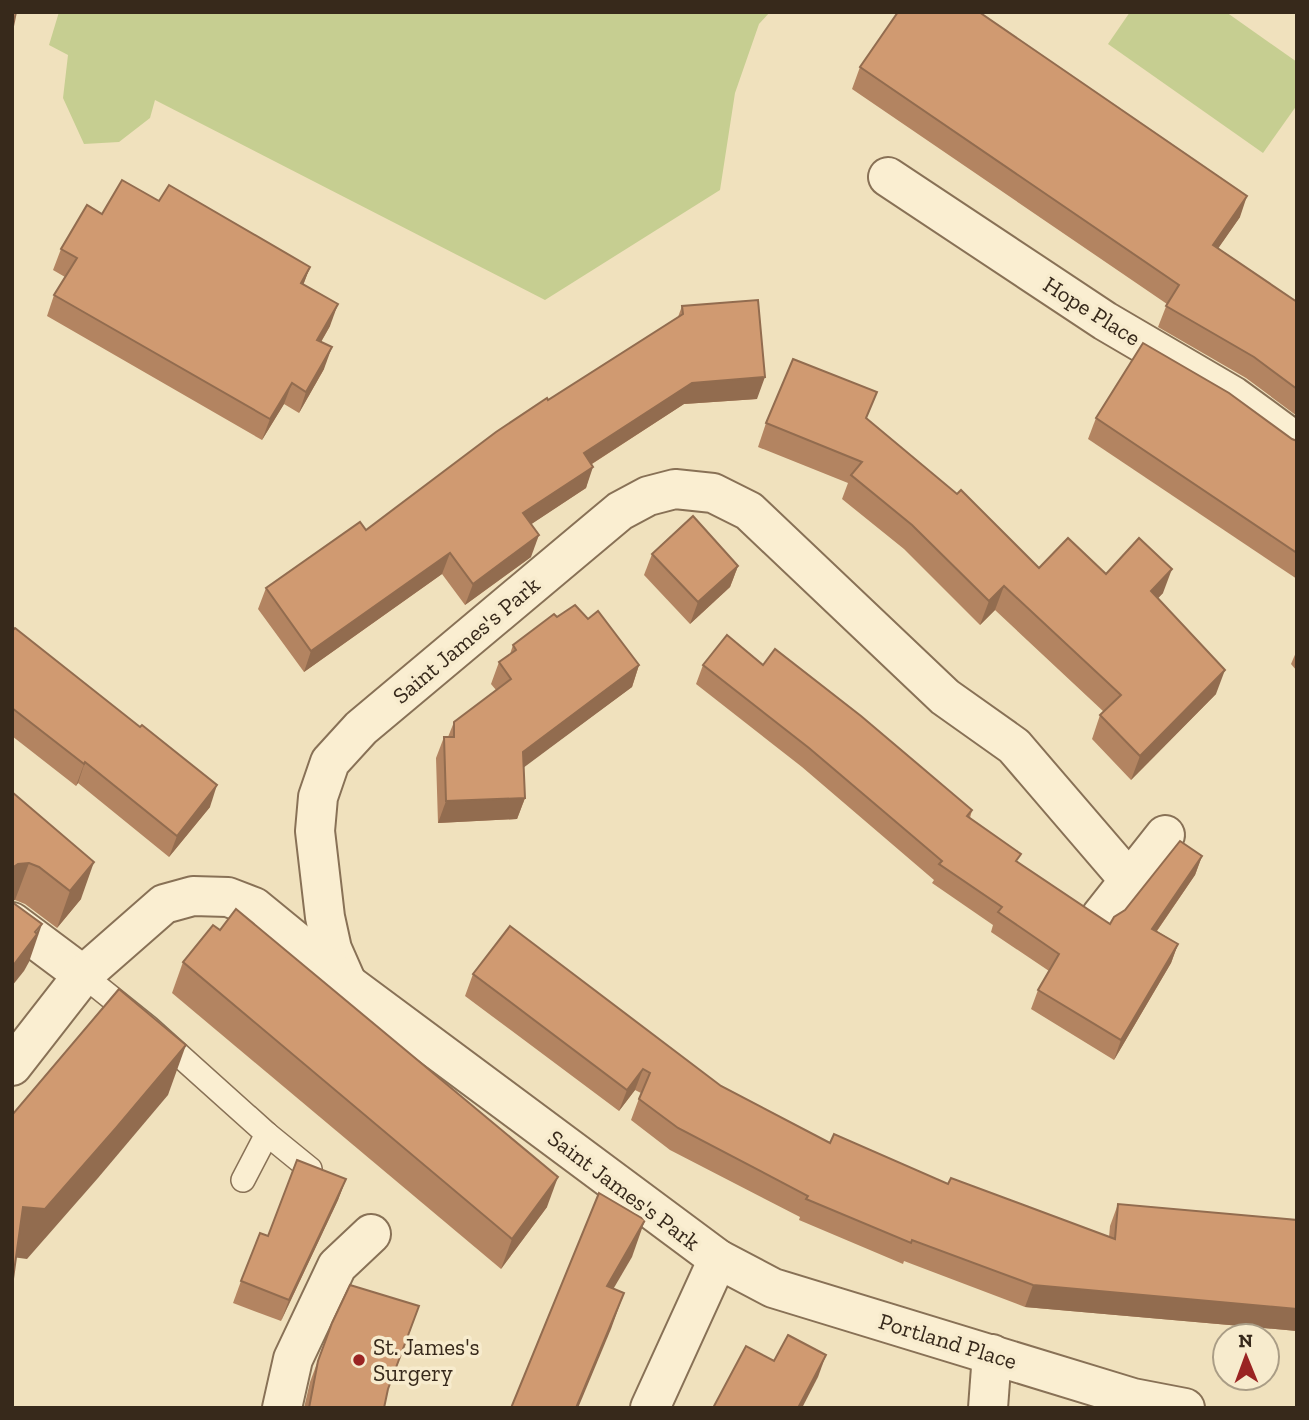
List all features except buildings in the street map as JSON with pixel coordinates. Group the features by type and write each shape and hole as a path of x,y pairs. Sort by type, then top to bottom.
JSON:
{"street":[{"name":"Hope Place","path":"888,177 1105,321 1233,396 1297,443"},
{"name":"Saint James's Park","path":"718,1259 348,984 332,949 325,917 315,831 318,797 330,762 361,728 620,511 648,496 675,489 713,493 749,511 945,697 1014,746 1130,881"},
{"path":"1101,916 1165,835"},
{"path":"12,1066 83,975 164,904 193,895 228,897 254,907 348,984"},
{"path":"12,922 83,975"},
{"path":"282,1408 293,1359 337,1266 371,1234"},
{"path":"650,1408 718,1259"},
{"name":"Portland Place","path":"718,1259 773,1288 1133,1398 1185,1408"},
{"path":"988,1408 992,1354"}],"lane":[{"path":"83,975 149,1028 310,1169"},
{"path":"243,1180 267,1134"}],"green space":[{"path":"59,12 770,12 759,24 735,93 720,190 545,300 155,100 150,118 119,142 84,144 63,98 68,55 49,45"},
{"path":"1130,12 1226,12 1297,62 1297,105 1263,153 1108,44"}],"place":[{"name":"St. James's Surgery","path":"359,1360"}]}
